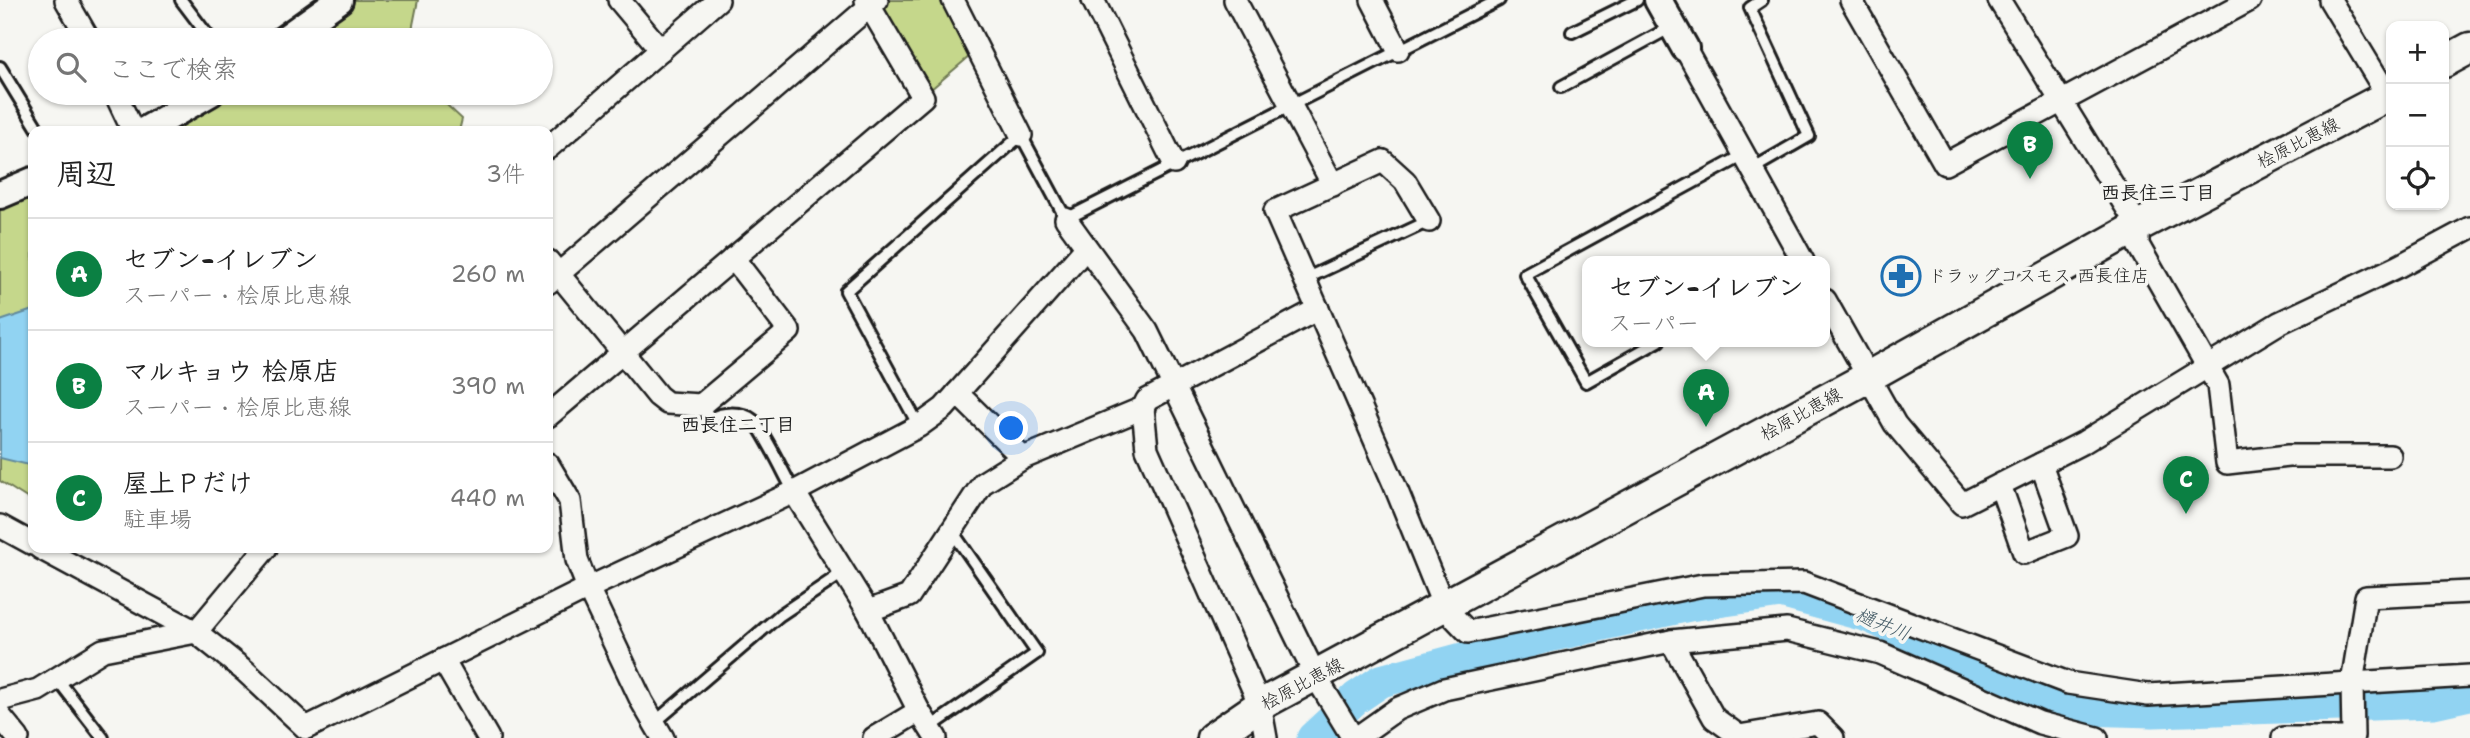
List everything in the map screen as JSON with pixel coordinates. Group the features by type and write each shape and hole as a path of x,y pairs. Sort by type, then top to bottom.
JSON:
{"main road":[{"path":"2449,59 2470,48"},
{"name":"桧原比恵線","path":"1212,738 1260,705 1323,688 1444,607 1868,377 2138,226 2386,97"}],"street":[{"path":"66,0 82,28"},
{"path":"300,28 339,0"},
{"path":"619,0 661,50"},
{"path":"553,144 718,0"},
{"path":"953,0 1021,135"},
{"path":"1093,0 1174,163"},
{"path":"1235,0 1333,184"},
{"path":"1372,0 1398,50"},
{"path":"1658,0 1800,256"},
{"path":"1851,0 1945,164 2250,0"},
{"path":"1999,0 2138,226 2138,244 2206,369 2218,385 2227,463 2288,456 2389,456"},
{"path":"2330,0 2386,90"},
{"path":"553,270 871,2 923,97 553,412"},
{"path":"121,105 131,126"},
{"path":"153,126 188,105"},
{"path":"1429,221 1405,181 1384,160 1275,211 1395,486 1444,607 1468,632 1703,585 1804,583 2068,683 2148,695 2352,688 2470,676"},
{"path":"0,195 28,183"},
{"path":"1066,219 1147,331 1323,688 1355,738 1397,709 1444,689 1671,640 1787,630 1880,653 2040,723 2097,738"},
{"path":"1830,309 1895,424 1962,504 2084,442 2279,323 2399,266 2470,228"},
{"path":"49,553 195,632 245,671 309,733 443,660 588,588 794,492 919,426 944,408 1086,248"},
{"path":"553,274 667,403 701,405 789,331 733,258"},
{"path":"1266,738 1260,705 1147,449 1143,408 1147,400 1318,309"},
{"path":"957,393 1023,458"},
{"path":"868,611 909,596 984,483 1023,458 1143,408"},
{"path":"2000,485 2024,553 2067,537 2041,464"},
{"path":"553,472 570,501 577,560 588,588 659,731"},
{"path":"794,492 868,611 928,725 874,738"},
{"path":"0,526 28,541"},
{"path":"0,700 38,690 103,650 195,632 262,553"},
{"path":"2283,738 2353,733 2352,688 2366,597 2470,592"},
{"path":"1671,640 1714,718 1740,736 1818,723 1832,738"},
{"path":"443,660 488,738"},
{"path":"0,716 18,738"}],"lane":[{"path":"181,0 202,28"},
{"path":"919,426 846,291 1021,135 1066,219 1499,0"},
{"path":"1573,32 1637,0"},
{"path":"1648,347 1586,382 1525,274 1748,162 1809,136 1750,8 1762,0"},
{"path":"1561,87 1679,37"},
{"path":"0,67 36,126"},
{"path":"1305,279 1429,221"},
{"path":"701,405 711,419 716,415 739,414 753,420 794,492"},
{"path":"928,725 1037,653 952,531"},
{"path":"659,731 780,615 844,572"},
{"path":"58,680 103,738"}],"green space":[{"path":"339,0 418,0 412,28 300,28"},
{"path":"871,0 943,0 970,56 930,90"},
{"path":"189,105 447,105 462,119 460,126 153,126"},
{"path":"28,183 28,499 0,481 0,195"}],"water":[{"path":"28,312 28,465 0,458 0,321"}],"waterway":[{"name":"樋井川","path":"1313,738 1356,698 1381,681 1540,638 1690,605 1781,592 1865,615 2080,709 2153,711 2434,702 2470,694"}],"place":[{"name":"マルキョウ 桧原店","path":"2030,179"},
{"name":"ドラッグコスモス 西長住店","path":"1901,276"},
{"name":"セブン-イレブン","path":"1706,427"},
{"name":"屋上Ｐだけ","path":"2186,514"}],"district":[{"name":"西長住三丁目","path":"2158,192"},
{"name":"西長住二丁目","path":"738,424"}]}
